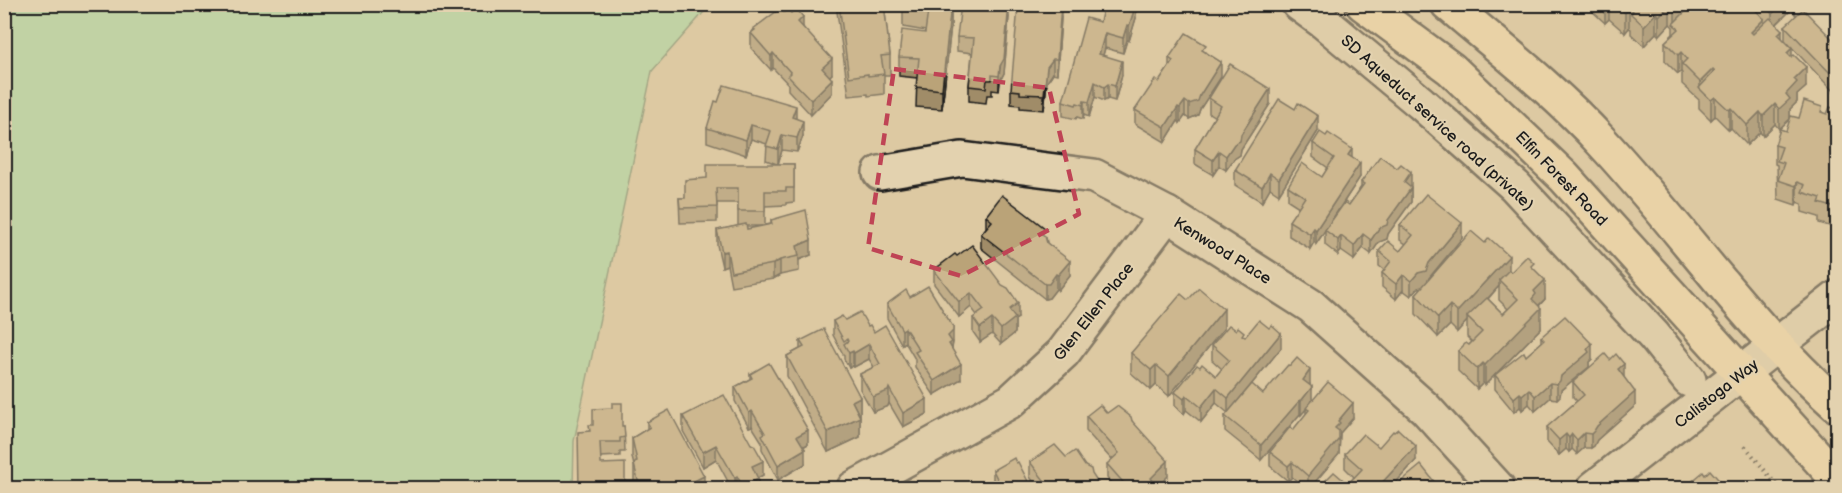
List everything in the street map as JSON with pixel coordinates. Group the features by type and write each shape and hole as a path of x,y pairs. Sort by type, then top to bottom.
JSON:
{"main road":[{"name":"Elfin Forest Road","path":"1363,4 1451,69 1564,177 1838,480"},
{"path":"1448,4 1522,65 1601,140 1775,346 1838,406"}],"street":[{"name":"SD Aqueduct service road (private)","path":"1299,4 1412,95 1515,186 1654,336 1689,380"},
{"path":"1810,4 1838,31"},
{"name":"Kenwood Place","path":"880,173 962,159 1094,176 1167,214 1311,306 1425,408 1498,489"},
{"name":"Glen Ellen Place","path":"854,489 1011,402 1063,353 1167,214"},
{"name":"Calistoga Way","path":"1594,489 1838,297"}],"path":[{"path":"1745,446 1779,489"}],"highlighted area":[{"path":"894,69 1049,88 1079,214 961,276 868,248"}],"green space":[{"path":"4,5 710,5 652,71 574,441 573,488 5,488"}],"building":[{"path":"839,4 884,4 890,55 881,56 884,74 849,77"},
{"path":"903,4 951,4 942,90 916,87 919,58 899,57 902,30 925,33 928,11 903,7"},
{"path":"961,4 1009,4 1004,59 1000,66 999,76 992,75 992,80 987,80 986,88 969,86 974,38 957,37"},
{"path":"1037,4 1061,4 1057,59 1053,59 1047,67 1044,95 1020,94 1020,91 1011,90 1018,6 1037,8"},
{"path":"1104,4 1136,4 1123,38 1105,33 1099,54 1122,61 1115,86 1108,84 1104,87 1095,82 1089,102 1084,101 1083,105 1063,101 1086,18 1100,22"},
{"path":"1615,4 1670,4 1659,16 1656,13 1644,26 1631,14 1633,11 1629,8 1625,13"},
{"path":"1693,4 1739,4 1741,7 1743,4 1750,4 1764,19 1751,32 1753,34 1770,18 1782,30 1778,34 1792,48 1787,53 1791,57 1794,55 1806,67 1794,79 1797,82 1786,94 1790,99 1779,109 1775,104 1763,116 1760,112 1747,125 1731,108 1729,110 1715,97 1711,100 1699,88 1715,71 1713,69 1700,82 1682,64 1687,59 1681,52 1678,55 1665,42 1679,29 1673,24"},
{"path":"1764,4 1782,4 1772,14"},
{"path":"781,8 784,12 787,9 791,13 796,8 803,17 798,22 832,59 822,68 832,79 811,100 788,76 791,73 773,53 771,56 751,33"},
{"path":"1803,9 1838,45 1838,74 1834,77 1785,26"},
{"path":"1186,33 1206,45 1202,50 1221,62 1198,101 1189,104 1185,101 1180,108 1178,107 1165,127 1135,110 1155,80 1159,82 1173,61 1169,58"},
{"path":"1230,64 1270,89 1241,134 1240,141 1234,144 1226,156 1219,151 1213,160 1195,149 1221,106 1209,98"},
{"path":"724,85 796,106 792,117 803,121 797,138 782,135 778,149 766,146 771,131 751,125 746,140 707,128 715,101 718,102"},
{"path":"1279,99 1295,109 1298,103 1318,116 1279,179 1270,173 1262,187 1235,170"},
{"path":"1804,101 1822,107 1821,112 1827,114 1830,107 1838,110 1838,202 1836,208 1819,203 1821,198 1802,192 1805,185 1797,182 1796,186 1778,180 1784,163 1777,161 1782,147 1775,145 1780,129 1786,131 1791,116 1799,118"},
{"path":"1320,132 1326,136 1328,133 1352,149 1348,155 1360,163 1316,230 1314,228 1310,234 1289,221 1305,197 1288,186 1302,163 1322,177 1334,158 1313,143"},
{"path":"1380,156 1397,168 1401,164 1411,172 1404,182 1411,188 1388,220 1387,225 1379,228 1371,240 1363,234 1354,246 1341,236 1338,240 1325,230 1345,202 1349,205 1364,184 1361,182"},
{"path":"707,164 794,164 794,188 786,188 786,191 765,191 765,211 738,211 738,188 716,188 717,207 680,208 679,198 685,198 685,180 707,178"},
{"path":"1426,194 1462,223 1429,263 1426,271 1418,273 1411,281 1403,275 1396,284 1382,273 1391,261 1379,251 1388,241 1400,251 1413,235 1400,225"},
{"path":"1002,195 1046,229 1042,234 1047,243 1070,261 1049,284 1045,284 981,234 992,221 986,216"},
{"path":"806,210 811,240 797,246 799,256 773,264 731,272 727,251 722,252 717,230 746,224 747,229 772,224 771,220"},
{"path":"1471,231 1485,243 1489,238 1509,256 1457,312 1450,305 1438,318 1416,294"},
{"path":"972,245 1018,303 1009,310 1015,318 1001,329 992,319 980,328 973,318 984,310 971,293 959,302 934,270 955,254 957,256"},
{"path":"1527,256 1534,263 1531,266 1545,280 1534,291 1536,294 1532,299 1541,308 1485,365 1483,363 1477,369 1458,351 1466,343 1469,345 1482,332 1467,317 1487,298 1503,314 1518,299 1499,280"},
{"path":"928,286 953,327 953,331 948,336 952,342 949,344 961,364 934,381 915,352 919,350 905,328 902,330 887,304 906,290 910,297"},
{"path":"1199,288 1224,309 1169,376 1156,365 1151,370 1131,353 1181,294 1188,300"},
{"path":"860,312 874,332 885,325 927,399 903,413 889,388 888,391 873,397 860,374 880,364 869,344 854,353 853,351 849,353 844,344 848,341 847,339 844,341 833,321 842,316 845,320"},
{"path":"1565,316 1592,344 1587,349 1589,352 1561,376 1557,384 1550,383 1535,396 1529,389 1514,398 1495,375 1524,352 1526,356 1544,340 1541,337"},
{"path":"1259,320 1269,328 1272,325 1281,333 1228,398 1216,388 1201,407 1186,395 1184,399 1175,392 1197,365 1200,367 1202,364 1216,376 1229,360 1212,345 1229,325 1236,330 1238,327 1244,332 1242,335 1245,337"},
{"path":"824,329 860,397 852,401 860,417 828,432 787,356 804,347 800,341"},
{"path":"1605,354 1610,360 1616,354 1624,364 1618,369 1635,392 1591,434 1584,433 1577,440 1572,434 1569,438 1566,434 1559,440 1547,427 1584,395 1573,382"},
{"path":"1297,358 1310,370 1303,380 1312,387 1261,445 1225,416 1252,384 1263,394"},
{"path":"769,363 808,430 797,436 805,449 778,465 762,435 765,433 752,411 749,413 735,387 752,378 750,374"},
{"path":"1328,382 1353,403 1335,428 1339,431 1339,439 1308,476 1292,462 1288,466 1270,452 1290,427 1293,430 1309,410 1306,408"},
{"path":"724,395 763,461 752,466 758,479 743,487 737,476 735,478 716,445 703,452 683,416"},
{"path":"612,403 622,403 622,426 624,426 625,437 620,438 620,442 600,442 601,464 625,463 625,489 579,489 578,432 590,431 589,425 593,425 593,409 612,408"},
{"path":"1100,405 1107,413 1117,406 1131,417 1132,421 1168,461 1151,478 1153,481 1145,489 1129,489 1107,464 1119,453 1086,416"},
{"path":"669,410 704,476 694,481 699,489 640,489 634,464 637,461 632,438 650,427 647,422"},
{"path":"1398,429 1416,446 1376,489 1317,489 1334,472 1348,484 1362,469 1345,454 1363,434 1379,447 1393,431"},
{"path":"1055,445 1066,457 1075,451 1085,466 1091,469 1102,489 1055,489 1053,486 1050,488 1030,462"},
{"path":"1014,458 1032,489 1002,489 993,470"},
{"path":"1421,465 1440,489 1392,489"},
{"path":"1710,470 1725,487 1724,489 1683,489 1703,472 1705,475"}]}
